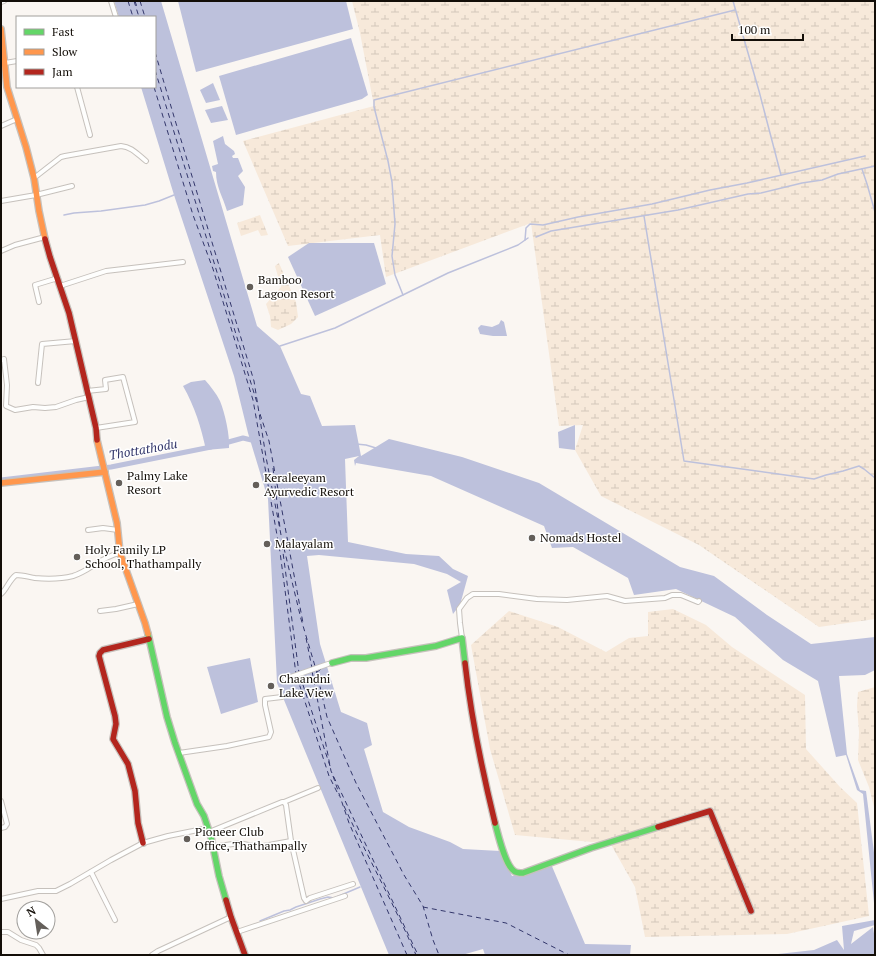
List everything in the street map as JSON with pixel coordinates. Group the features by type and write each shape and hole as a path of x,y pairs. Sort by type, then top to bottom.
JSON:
{"street":[{"path":"111,1 116,16"},
{"path":"1,29 5,63 3,74 26,147 34,178 39,211 50,257 69,313 76,341 96,428 97,442 118,530 120,552 145,623 167,716 179,753 209,830 219,876 245,955"},
{"path":"5,63 16,61"},
{"path":"77,88 90,136"},
{"path":"1,126 17,119"},
{"path":"34,178 65,156 94,150 121,146 129,147 146,161"},
{"path":"1,201 36,195 72,186"},
{"path":"1,251 15,245 45,237"},
{"path":"60,286 106,271 183,262"},
{"path":"39,302 36,285 58,278"},
{"path":"38,382 42,344 76,341"},
{"path":"1,360 4,359 7,384 6,406"},
{"path":"1,408 6,406 15,410 33,407 56,407 88,394 106,389 104,380 123,377 135,422 96,428"},
{"path":"1,483 104,469"},
{"path":"88,530 103,528 118,530"},
{"path":"1,594 16,575 49,579 72,576 84,571 112,554 120,552"},
{"path":"699,601 698,602 680,595 672,595 665,598 625,601 607,596 560,600 499,594 472,594 467,598 459,610 468,690 487,789 499,839 509,866 513,871 523,873 591,848 710,811 751,911"},
{"path":"100,610 116,609 138,604"},
{"path":"285,679 330,663 351,658 366,658 393,654 436,646 462,638"},
{"path":"143,843 138,823 135,791 128,764 113,739 116,724 99,656 103,650 149,639"},
{"path":"179,753 227,746 269,737 271,732 265,699 282,697"},
{"path":"1,899 38,891 56,891 143,843 168,836 209,830 318,788"},
{"path":"1,801 7,824 5,827 1,828"},
{"path":"284,802 286,805 291,841 304,898 306,901 310,898 353,884"},
{"path":"213,847 239,843 258,847 291,841"},
{"path":"91,872 115,920"},
{"path":"237,932 345,896"},
{"path":"152,955 231,916"},
{"path":"1,932 8,932 21,940 36,945 43,955"}],"green space":[{"path":"352,1 875,1 875,619 819,627 699,545 601,496 575,450 583,425 559,426 531,223 386,277 380,235 288,246 243,141 374,106 360,33"},
{"path":"260,215 268,235 261,236 258,230 241,236 237,223"},
{"path":"279,263 296,302 298,317 291,324 278,330 271,327 270,316 266,304 281,287 275,266"},
{"path":"673,609 706,625 732,647 805,695 806,749 840,787 857,803 869,916 787,934 645,937 635,887 609,841 592,842 515,835 490,749 471,645 509,611 558,627 606,652 629,638 648,636 648,612"},
{"path":"875,687 875,811 869,787 858,760 859,732 857,706 858,692"}],"water":[{"path":"114,1 161,1 257,326 280,346 301,394 310,396 322,426 355,425 361,456 389,439 462,457 539,483 680,567 714,576 767,615 811,644 875,637 875,670 865,675 839,676 847,754 860,790 866,791 875,860 875,913 863,794 857,790 846,755 836,757 818,681 783,660 735,617 676,589 634,595 628,578 573,547 552,548 544,526 431,476 356,463 355,466 354,460 359,456 345,459 348,542 406,554 439,556 453,569 468,576 460,605 453,614 447,590 461,582 447,574 414,564 319,555 307,556 320,644 341,712 367,723 372,745 364,749 383,812 409,827 450,842 463,849 500,851 512,876 551,864 585,944 631,945 630,955 485,955 483,949 462,955 389,955 277,683 268,499 248,433 234,376 174,195 141,88 156,88 156,16 119,16"},
{"path":"178,1 346,1 353,29 196,72"},
{"path":"351,38 368,95 362,99 236,135 219,76"},
{"path":"213,83 220,100 206,103 200,90"},
{"path":"222,106 228,120 211,123 205,110"},
{"path":"223,136 225,144 234,151 235,154 232,156 233,158 238,158 243,171 238,176 245,187 243,205 227,211 218,187 216,172 213,171 212,166 218,164 213,141"},
{"path":"309,243 374,243 386,284 315,316 288,257"},
{"path":"501,320 504,322 507,336 480,334 478,328 481,325 492,327 499,324"},
{"path":"205,380 217,395 222,406 228,431 229,448 206,450 197,417 183,386 191,382"},
{"path":"575,425 575,450 559,448 558,432"},
{"path":"250,658 258,702 221,714 207,667"},
{"path":"875,920 875,925 854,931 851,944 873,927 875,955 769,955 814,950 837,940 844,950 842,926"}],"waterway":[{"path":"733,1 781,175"},
{"path":"403,295 395,275 392,256 395,224 392,182 374,107 374,100 735,10"},
{"path":"525,240 526,228 530,224 543,225 578,217 652,204 865,156"},
{"path":"536,237 551,231 678,210 748,194 761,193 802,183 822,180 838,174 875,166"},
{"path":"862,169 875,212"},
{"path":"64,215 145,205 174,195"},
{"path":"644,216 684,461 814,479 859,466 875,478"},
{"path":"280,346 335,328 448,273 518,245 528,238"},
{"name":"Thottathodu","path":"225,443 243,438 256,441"},
{"path":"356,444 376,448"},
{"name":"Thottathodu","path":"1,480 111,467 211,447"},
{"path":"260,921 320,899 328,897 334,898 360,887"}],"ferry route":[{"path":"128,1 133,16"},
{"path":"134,1 139,16"},
{"path":"135,1 137,7"},
{"path":"140,1 145,16"},
{"path":"156,55 254,381 266,457 282,540 301,619 315,666"},
{"path":"156,73 258,406"},
{"path":"154,88 193,215 213,269 253,400 280,552 296,674"},
{"path":"260,414 269,441 303,623"},
{"path":"273,468 280,528"},
{"path":"282,545 299,673"},
{"path":"306,638 312,668"},
{"path":"317,672 324,667"},
{"path":"316,669 327,717 356,783 404,875 423,906 439,955"},
{"path":"312,671 331,771 418,955"},
{"path":"300,676 330,766"},
{"path":"297,677 329,776 339,796"},
{"path":"333,776 349,823 407,955"},
{"path":"344,806 399,917 416,955"},
{"path":"423,907 506,923 569,955"}],"traffic: fast":[{"path":"148,634 167,717 197,804 204,816 211,837 219,876 226,900"},
{"path":"332,663 351,658 366,658 436,646 462,638 465,663"},
{"path":"495,823 502,849 508,863 517,873 523,873 591,848 658,827"}],"traffic: slow":[{"path":"1,29 7,87 34,178 45,239"},
{"path":"97,440 117,523 120,553 148,634"},
{"path":"1,483 105,472"}],"traffic: jam":[{"path":"45,239 69,313 96,428 97,440"},
{"path":"143,843 138,823 135,791 128,764 113,739 116,724 115,716 99,656 103,650 149,639"},
{"path":"465,663 477,743 495,823"},
{"path":"658,827 710,811 751,911"},
{"path":"226,900 245,955"}],"place":[{"name":"Bamboo Lagoon Resort","path":"250,287"},
{"name":"Palmy Lake Resort","path":"119,483"},
{"name":"Keraleeyam Ayurvedic Resort","path":"256,485"},
{"name":"Nomads Hostel","path":"532,538"},
{"name":"Malayalam","path":"267,544"},
{"name":"Holy Family LP School, Thathampally","path":"77,557"},
{"name":"Chaandni Lake View","path":"271,686"},
{"name":"Pioneer Club Office, Thathampally","path":"187,839"}]}
